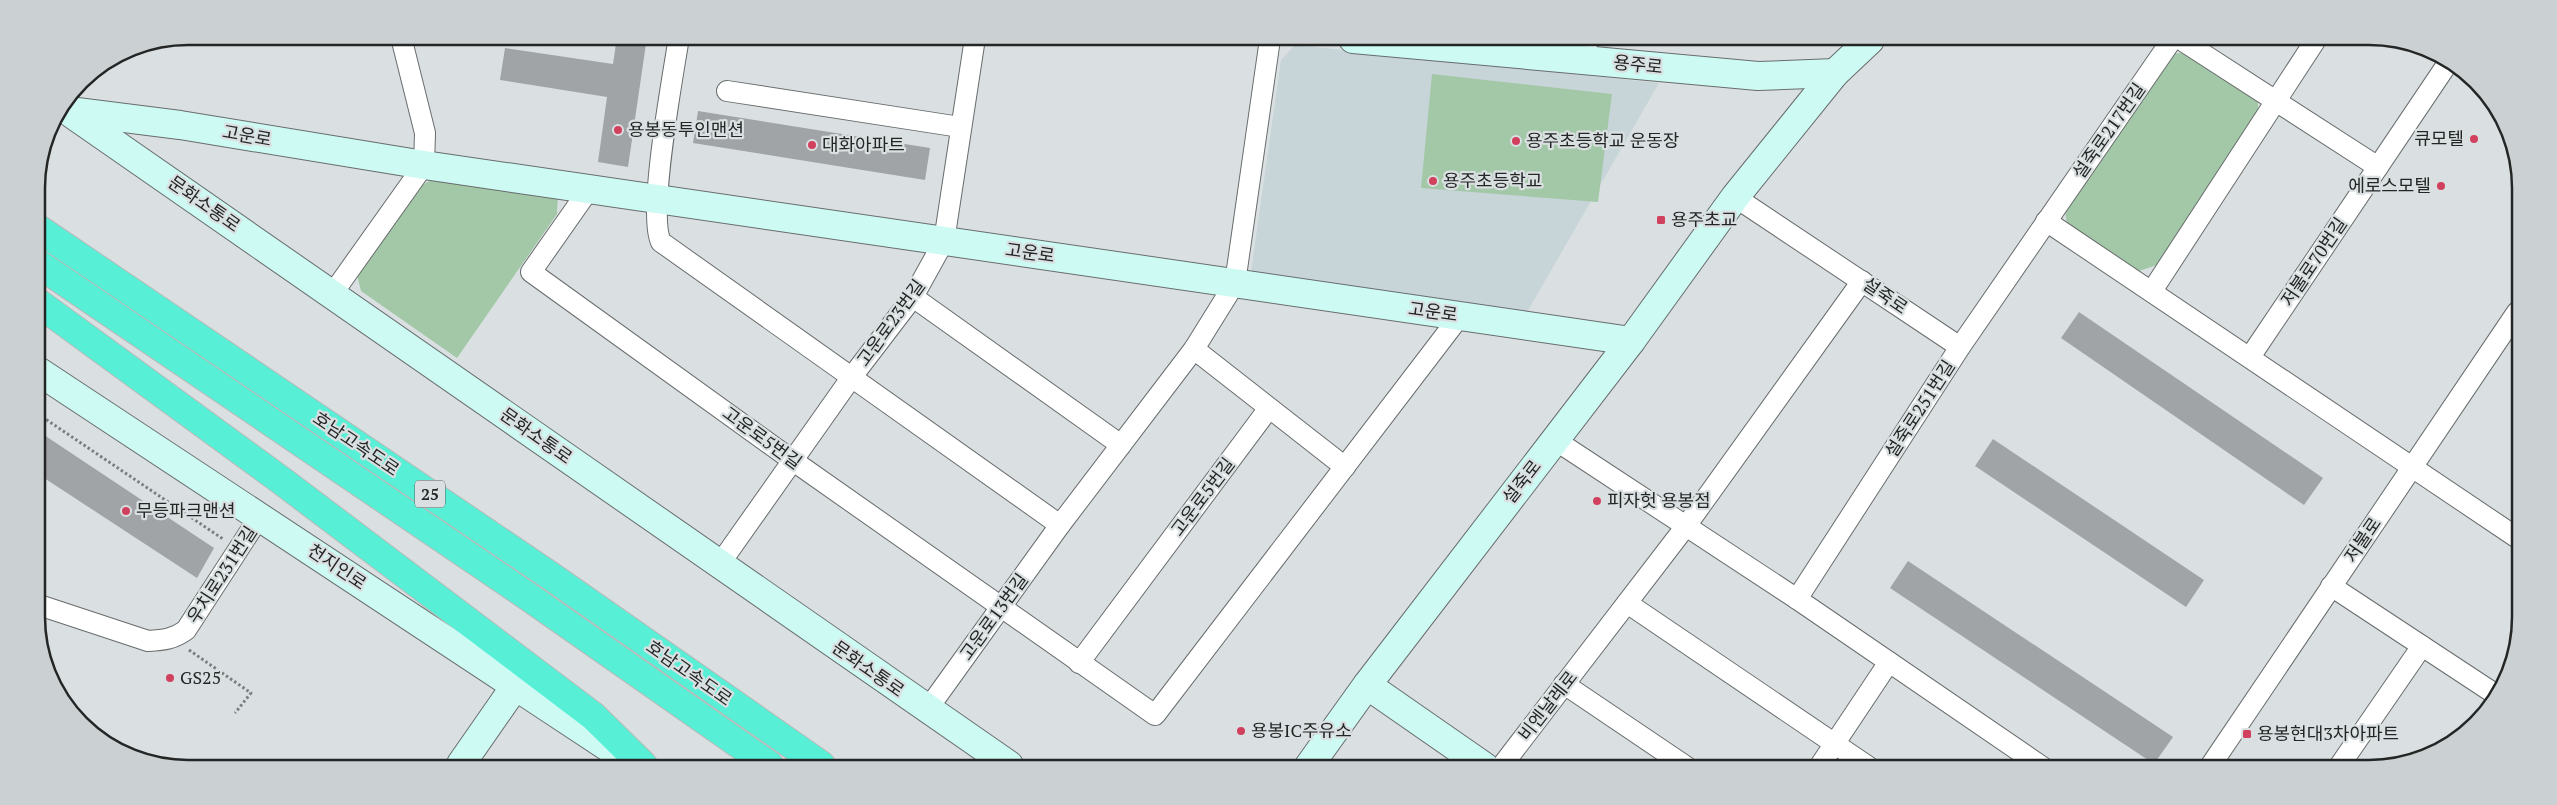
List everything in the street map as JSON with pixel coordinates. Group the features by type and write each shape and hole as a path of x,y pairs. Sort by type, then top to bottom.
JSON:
{"highway":[{"name":"호남고속도로","path":"45,233 552,577 814,760"},
{"name":"호남고속도로","path":"45,268 526,595 762,760"},
{"path":"45,308 282,480 593,716 638,760"}],"street":[{"path":"333,293 424,166 425,133 403,45"},
{"path":"656,199 677,45"},
{"path":"944,241 974,45"},
{"path":"1235,283 1269,45"},
{"name":"용주로","path":"1480,45 1586,50 1758,76 1835,73"},
{"name":"설죽로","path":"1313,760 1367,685 1631,341 1735,197 1835,73 1865,45"},
{"name":"설죽로217번길","path":"2046,221 2168,45"},
{"path":"2189,45 2378,166 2445,67"},
{"path":"2152,291 2312,45"},
{"path":"727,92 960,127"},
{"name":"고운로","path":"69,109 180,125 424,166 590,188 1631,341"},
{"name":"문화소통로","path":"68,110 333,293 1000,760"},
{"name":"저불로70번길","path":"2250,357 2378,166"},
{"name":"고운로5번길","path":"590,188 531,272 792,460 1078,663 1155,715 1460,316"},
{"name":"설죽로","path":"1735,197 1960,346"},
{"name":"고운로23번길","path":"656,199 657,235 661,242 743,302 1060,525"},
{"path":"2046,221 2512,534"},
{"name":"설죽로251번길","path":"1796,599 1960,346 2046,221"},
{"name":"고운로23번길","path":"719,565 851,378 913,297 944,241"},
{"path":"1858,760 1627,603 1686,526 1862,281"},
{"name":"고운로13번길","path":"927,710 1060,525 1194,349 1235,283"},
{"path":"913,297 1122,445"},
{"name":"저불로","path":"2214,760 2512,319"},
{"path":"1194,349 1345,467"},
{"name":"천지인로","path":"45,376 516,685 627,760"},
{"name":"고운로5번길","path":"1078,663 1269,408"},
{"path":"1554,440 1796,599 2032,760"},
{"name":"우치로231번길","path":"45,607 148,641 172,638 186,630 260,516"},
{"path":"2331,586 2492,691"},
{"name":"비엔날레로","path":"1506,760 1627,603"},
{"path":"2344,760 2422,646"},
{"path":"1824,760 1889,662"},
{"path":"1564,684 1677,760"},
{"path":"464,760 516,685"},
{"path":"1367,685 1476,760"}],"path":[{"path":"45,419 223,539"},
{"path":"172,638 251,693 235,714"}],"shaded area":[{"name":"용주초등학교","path":"1295,45 1659,83 1522,321 1250,279 1281,60"}],"green space":[{"path":"2187,52 2258,97 2258,116 2160,264 2136,272 2067,227 2065,208 2166,55"},
{"name":"용주초등학교 운동장","path":"1432,74 1612,94 1598,202 1421,188"},
{"path":"438,176 558,195 557,214 457,358 361,291 357,275 417,188"}],"building":[{"name":"용봉동투인맨션","path":"616,45 646,45 628,167 598,162 607,97 500,80 505,48 613,64"},
{"name":"대화아파트","path":"698,111 930,148 925,180 693,143"},
{"path":"2079,312 2323,478 2304,505 2061,338"},
{"name":"무등파크맨션","path":"45,436 214,548 197,578 45,479"},
{"path":"1993,439 2204,580 2186,607 1975,466"},
{"path":"1908,561 2173,737 2157,760 2148,760 1890,588"}],"place":[{"name":"용봉동투인맨션","path":"618,130"},
{"name":"큐모텔","path":"2474,139"},
{"name":"용주초등학교 운동장","path":"1516,141"},
{"name":"대화아파트","path":"812,145"},
{"name":"용주초등학교","path":"1433,181"},
{"name":"에로스모텔","path":"2441,186"},
{"name":"용주초교","path":"1661,220"},
{"name":"피자헛 용봉점","path":"1597,501"},
{"name":"무등파크맨션","path":"126,511"},
{"name":"GS25","path":"170,678"},
{"name":"용봉IC주유소","path":"1241,731"},
{"name":"용봉현대3차아파트","path":"2247,734"}]}
